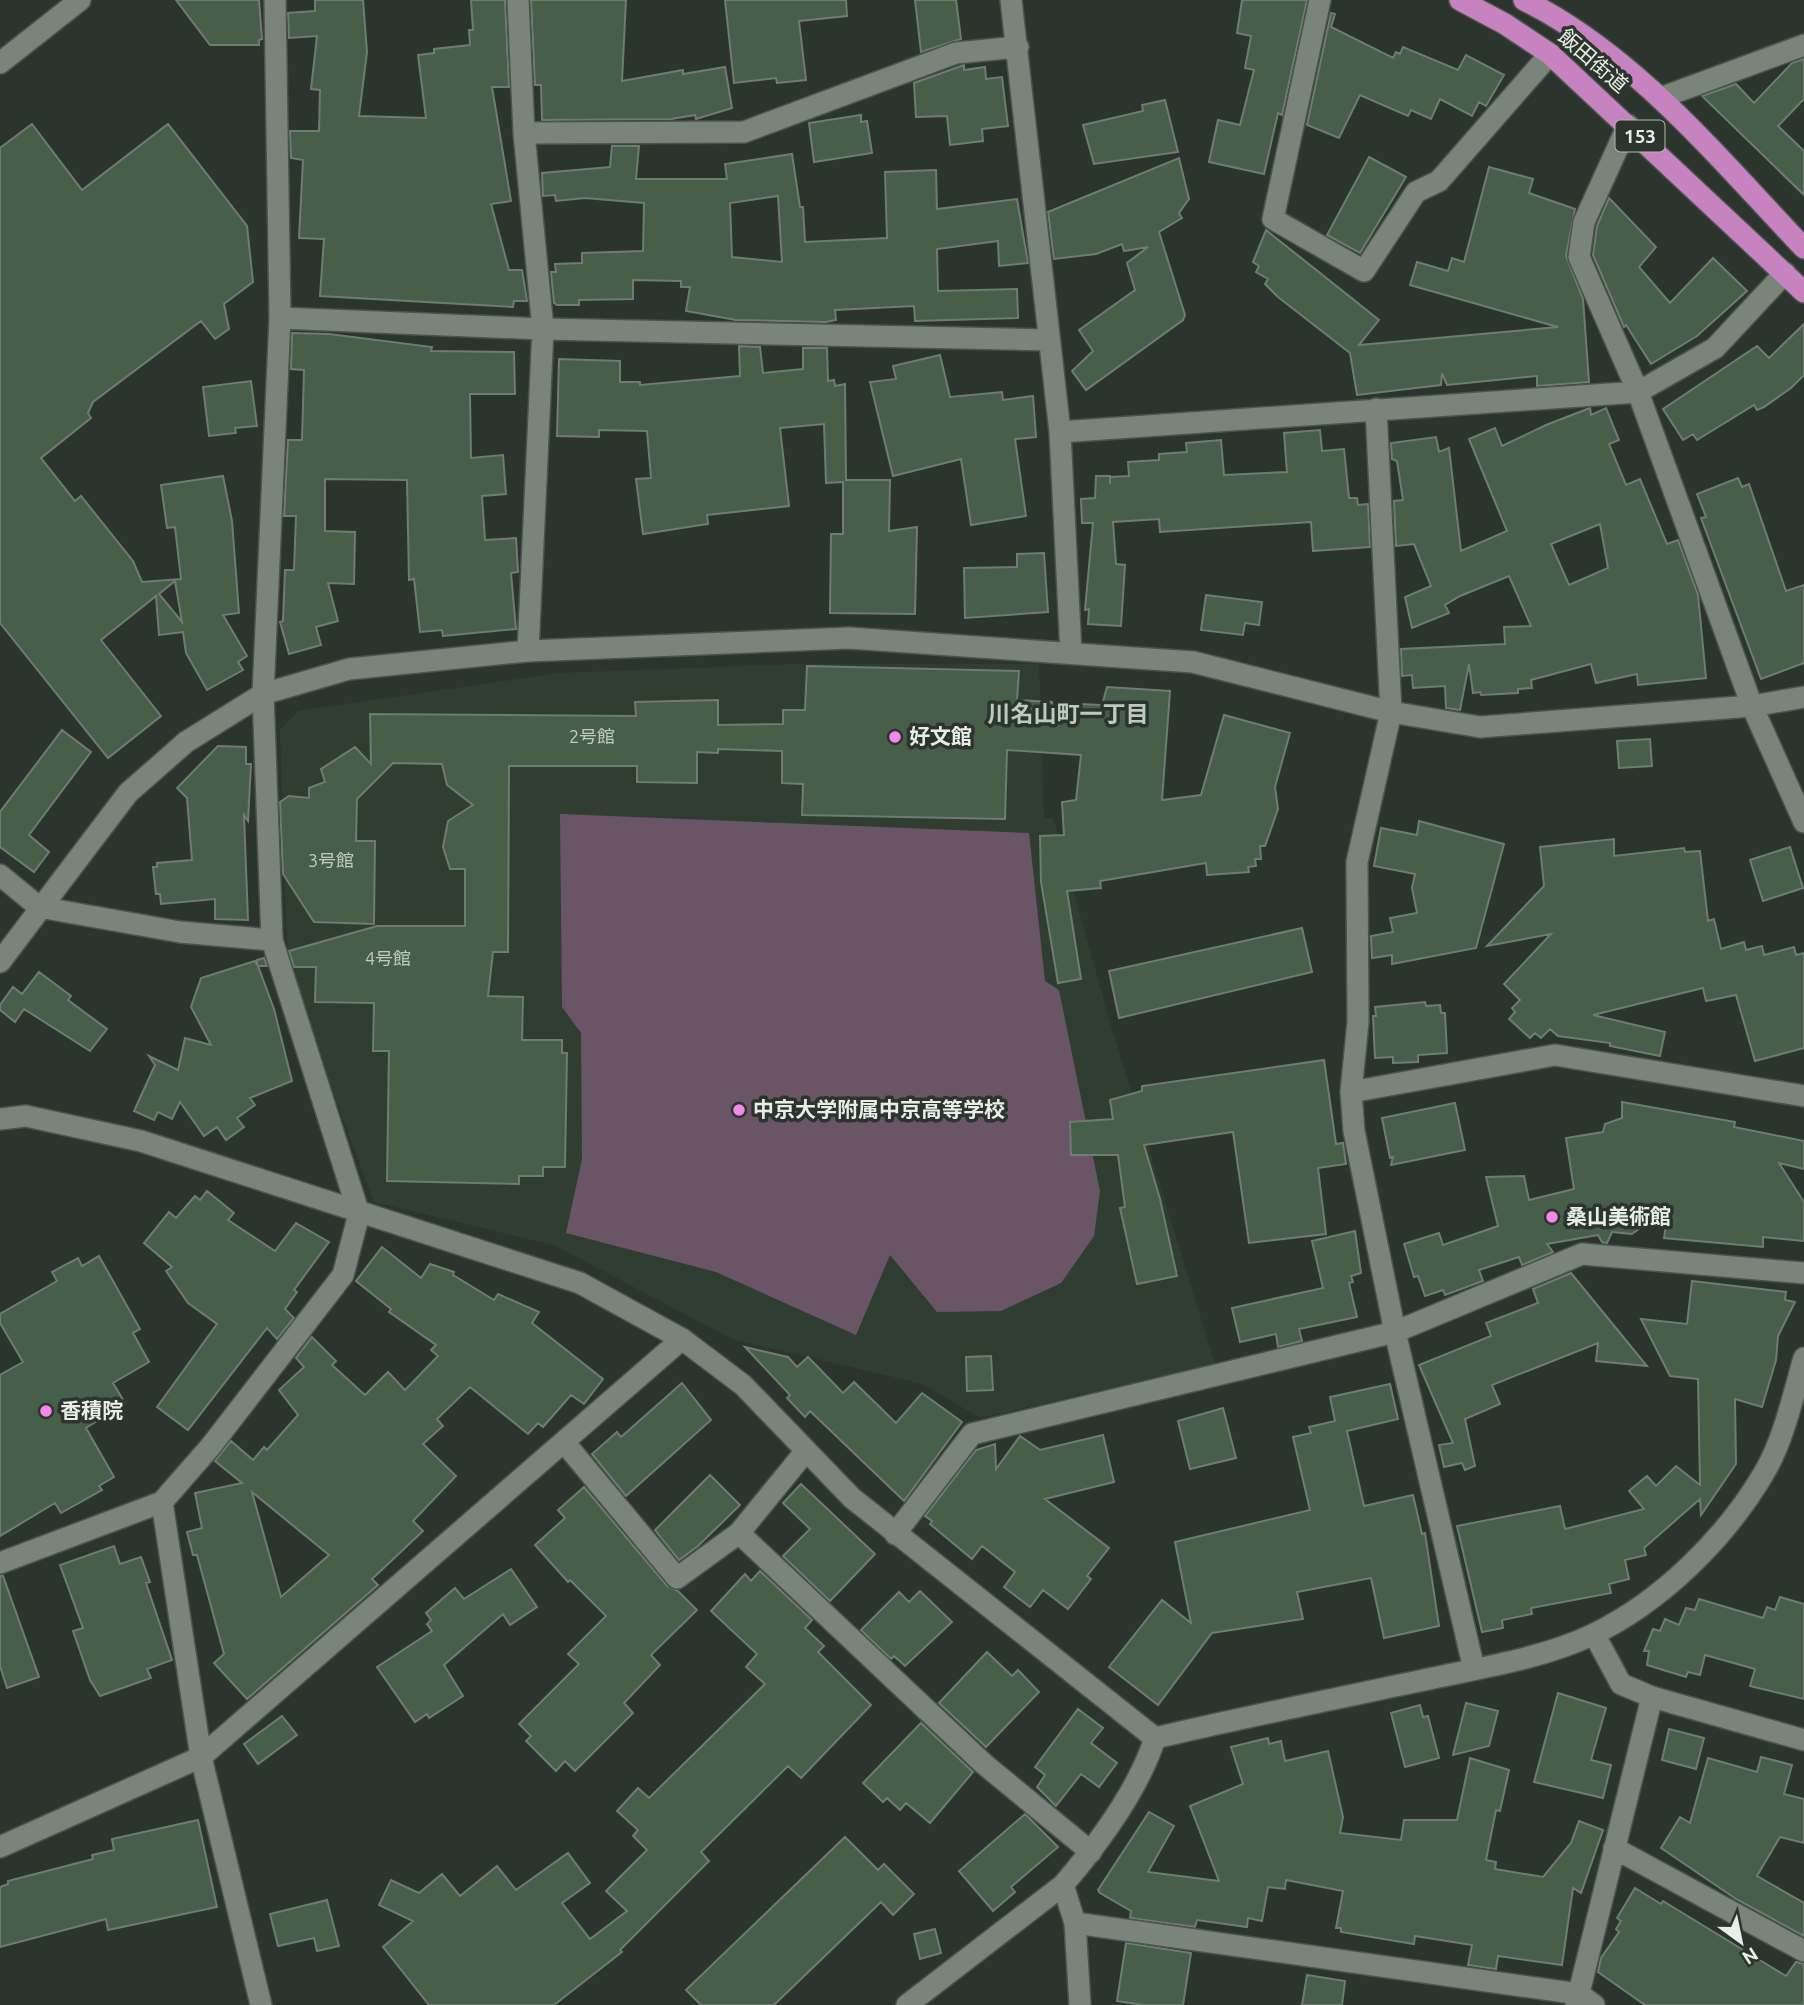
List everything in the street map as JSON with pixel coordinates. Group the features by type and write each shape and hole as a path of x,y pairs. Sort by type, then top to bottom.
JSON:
{"highway":[{"name":"飯田街道","path":"1460,0 1505,24 1550,54 1804,292"},
{"name":"飯田街道","path":"1524,0 1560,18 1660,98 1804,248"}],"street":[{"path":"0,63 80,0"},
{"path":"0,1563 162,1502 211,1446 342,1275 359,1214 272,940 263,694 280,318 275,0"},
{"path":"518,0 524,133 543,329 528,651"},
{"path":"1011,0 1047,340 1060,432 1071,653"},
{"path":"1320,0 1273,219 1364,271 1416,192 1439,181 1550,54"},
{"path":"1660,98 1804,45"},
{"path":"524,133 744,132 956,53 1018,47"},
{"path":"1628,125 1584,222 1579,257 1638,391 1752,706 1804,822"},
{"path":"1060,432 1638,391 1715,348 1785,273"},
{"path":"280,318 543,329 1047,340"},
{"path":"1376,409 1391,712 1357,862 1359,1022 1351,1092 1354,1131 1395,1332 1474,1669"},
{"path":"0,962 39,907 128,793 186,742 263,694 349,669 528,651 849,638 1193,662 1391,712 1480,727 1752,706 1804,697"},
{"path":"0,876 39,907 180,932 272,940"},
{"path":"1351,1092 1555,1055 1804,1096"},
{"path":"0,1119 26,1116 141,1141 359,1214 580,1283 681,1339 743,1385 804,1452 895,1534 1155,1738"},
{"path":"895,1534 972,1434 1395,1332 1582,1254 1804,1273"},
{"path":"0,1847 201,1758 681,1339"},
{"path":"1155,1738 1474,1669 1561,1647 1594,1634 1672,1580 1706,1550 1744,1502 1765,1472 1779,1439 1804,1359"},
{"path":"564,1442 677,1578 739,1533 804,1452"},
{"path":"162,1502 201,1758 261,2005"},
{"path":"739,1533 984,1765 1091,1852"},
{"path":"1594,1634 1621,1684 1652,1696 1804,1740"},
{"path":"1075,1923 1583,2001 1614,1848 1652,1696"},
{"path":"907,2005 1063,1885 1091,1852 1148,1760 1155,1738"},
{"path":"1614,1848 1804,1951"},
{"path":"1063,1885 1075,1923 1080,2005"}],"shaded area":[{"name":"中京大学附属中京高等学校","path":"797,664 1039,664 1044,818 1053,818 1109,1019 1215,1364 980,1418 923,1384 732,1339 554,1245 374,1202 288,971 280,730 298,711 559,673"},
{"path":"560,814 1029,833 1045,981 1059,990 1100,1191 1094,1236 1061,1283 1001,1311 937,1312 890,1255 856,1335 716,1272 566,1233 582,1159 581,1033 562,1007"}],"building":[{"path":"176,0 259,0 262,39 259,40 259,45 210,45"},
{"path":"315,0 363,0 367,52 359,116 426,118 418,55 434,53 434,49 470,45 469,30 473,30 471,0 505,0 509,87 492,87 511,201 491,204 509,270 522,270 527,301 514,301 513,307 320,296 324,239 299,238 303,160 291,158 290,131 319,131 320,90 311,89 317,36 289,38 288,13 315,11"},
{"path":"531,0 626,0 622,81 683,70 683,74 725,67 732,108 696,119 695,115 671,119 542,120 541,85 535,85"},
{"path":"725,0 846,0 847,16 799,21 806,80 777,83 776,78 734,83"},
{"path":"915,0 956,0 961,39 921,52"},
{"path":"1242,0 1307,0 1282,115 1278,113 1264,174 1209,162 1218,120 1240,125 1254,70 1245,68 1251,36 1237,33"},
{"path":"1331,13 1335,14 1331,27 1393,58 1396,52 1400,54 1403,47 1458,70 1466,55 1504,75 1486,106 1479,102 1472,116 1440,99 1431,119 1411,110 1408,116 1360,95 1339,138 1307,125"},
{"path":"1804,59 1804,99 1778,126 1804,151 1804,195 1702,96 1736,84 1754,103 1792,63"},
{"path":"964,65 964,70 985,67 986,79 1002,77 1008,126 982,129 983,141 950,145 947,116 916,117 914,83"},
{"path":"1165,100 1178,152 1094,164 1083,125 1143,111 1142,105"},
{"path":"861,115 861,122 867,121 872,153 814,162 809,123"},
{"path":"32,124 82,190 168,124 247,226 253,282 224,304 229,329 215,339 201,321 93,402 88,413 91,418 41,458 75,501 81,496 133,561 142,582 181,579 175,527 167,528 161,485 223,476 232,521 239,613 223,615 247,656 238,662 243,670 207,690 186,653 183,632 159,635 156,596 101,640 161,716 108,758 0,623 0,148","holes":["175,581 182,622 159,594"]},
{"path":"612,146 639,146 636,179 727,179 725,164 792,154 800,207 803,207 805,242 887,238 885,172 936,170 937,209 1017,199 1028,263 999,266 998,241 937,249 938,291 1017,289 1018,318 915,321 914,306 835,310 836,320 826,322 736,320 686,311 690,287 681,287 681,281 633,280 633,299 579,300 579,305 557,305 554,303 551,272 556,272 555,264 582,263 582,253 643,251 644,203 585,198 556,201 555,195 543,196 542,173 610,167","holes":["778,196 782,262 732,257 730,203"]},
{"path":"1369,157 1406,177 1360,253 1327,235"},
{"path":"1179,158 1189,199 1179,213 1182,218 1159,232 1185,315 1183,320 1086,390 1072,371 1093,351 1079,330 1135,290 1127,263 1148,247 1124,251 1122,244 1096,254 1054,259 1048,212"},
{"path":"1489,167 1533,179 1529,193 1575,209 1566,256 1583,299 1589,382 1537,386 1537,376 1447,385 1442,373 1441,385 1357,395 1350,353 1278,297 1265,284 1268,279 1256,272 1259,266 1253,262 1266,230 1379,320 1359,345 1558,327 1410,285 1417,262 1448,271 1452,258 1464,262"},
{"path":"1609,198 1656,247 1639,267 1670,303 1713,258 1747,291 1697,336 1651,364 1626,325 1624,327 1593,255 1597,226"},
{"path":"1804,324 1804,375 1791,388 1764,407 1757,410 1754,405 1697,440 1693,434 1683,440 1663,409 1757,346 1769,358"},
{"path":"292,333 329,334 432,347 431,351 514,352 515,394 470,394 471,458 503,455 506,494 482,496 485,540 516,538 518,572 511,573 516,629 443,636 442,630 420,632 414,579 409,580 407,480 325,479 325,531 355,532 354,584 328,583 338,621 316,627 321,645 289,654 280,622 283,621 285,570 294,570 296,516 284,516 288,440 302,440 304,370 291,369"},
{"path":"739,346 760,347 763,373 803,369 803,348 827,348 828,381 834,380 835,386 845,384 846,480 890,480 889,531 917,527 915,614 830,613 831,534 843,534 843,482 826,483 824,424 780,428 789,506 707,515 708,524 643,534 636,479 651,478 647,431 599,430 599,437 557,436 559,359 620,361 620,382 640,382 640,385 740,376"},
{"path":"940,355 950,397 1002,392 1003,400 1033,396 1036,437 1015,439 1026,516 971,525 961,459 893,476 870,382 896,379 893,366"},
{"path":"251,381 257,426 235,428 236,433 209,436 203,387"},
{"path":"1590,408 1591,415 1606,408 1619,440 1609,444 1626,485 1640,479 1667,544 1678,540 1698,595 1706,678 1638,685 1637,674 1596,683 1591,664 1531,680 1532,688 1518,689 1518,693 1481,695 1480,692 1473,693 1469,664 1460,710 1446,708 1445,686 1413,688 1412,675 1402,676 1401,649 1505,644 1504,627 1531,626 1509,576 1460,596 1445,605 1449,613 1412,628 1405,597 1431,586 1414,544 1396,546 1394,501 1403,500 1397,461 1392,459 1391,443 1436,437 1439,452 1449,448 1461,551 1507,531 1469,439 1495,428 1502,446","holes":["1600,524 1608,568 1569,585 1551,544"]},
{"path":"1320,430 1322,451 1344,449 1349,498 1357,498 1358,505 1368,504 1370,547 1313,551 1311,522 1160,532 1159,519 1113,522 1116,564 1125,565 1121,626 1088,624 1089,609 1085,610 1093,523 1082,523 1081,499 1095,498 1096,476 1129,476 1128,462 1159,460 1159,454 1187,452 1186,443 1221,440 1224,475 1287,472 1284,433"},
{"path":"1738,478 1742,487 1749,484 1786,591 1804,585 1804,663 1761,679 1701,518 1706,517 1697,494"},
{"path":"1044,553 1048,612 965,618 964,568 1017,567 1017,554"},
{"path":"1206,595 1262,602 1259,625 1245,623 1243,635 1201,630"},
{"path":"807,666 1019,671 1017,700 1052,702 1053,715 1079,715 1080,704 1102,705 1107,687 1170,691 1162,800 1201,795 1224,715 1290,733 1275,787 1278,809 1265,846 1260,846 1261,859 1255,859 1256,866 1248,867 1249,872 1207,875 1206,863 1100,881 1101,888 1067,891 1081,979 1058,983 1041,882 1040,836 1064,835 1062,802 1076,800 1081,755 1007,750 1005,819 802,815 803,784 782,783 782,751 718,749 718,753 697,752 697,783 637,782 637,766 509,766 508,952 493,952 488,996 523,997 522,1040 562,1040 562,1053 567,1053 565,1167 543,1167 543,1176 519,1176 519,1184 387,1181 389,1051 373,1051 374,1003 315,1002 316,967 294,967 289,951 377,926 465,926 465,869 450,869 443,847 448,821 473,805 447,785 442,764 393,763 357,799 356,841 375,841 374,924 314,922 283,874 280,802 289,796 309,798 309,788 325,782 321,769 355,747 371,764 370,714 636,716 635,702 718,700 718,725 783,724 783,710 805,710"},
{"path":"62,730 91,752 29,835 49,852 34,872 0,847 0,812"},
{"path":"1650,739 1652,766 1619,768 1617,741"},
{"path":"218,746 246,747 246,764 251,764 248,821 244,815 248,920 215,919 215,899 161,904 160,894 156,894 153,867 157,867 157,863 192,860 187,798 177,788"},
{"path":"1419,821 1504,844 1476,948 1392,964 1392,955 1372,958 1371,936 1393,932 1390,918 1417,913 1412,888 1415,874 1374,866 1381,828 1417,835"},
{"path":"1614,839 1614,856 1684,848 1685,852 1700,851 1708,921 1714,919 1721,949 1744,942 1746,950 1762,946 1764,955 1794,947 1796,955 1804,953 1804,1048 1755,1061 1736,995 1706,1001 1703,988 1593,1015 1665,1032 1660,1056 1610,1046 1610,1043 1558,1036 1550,1029 1541,1038 1535,1033 1530,1038 1509,1019 1515,1012 1512,1008 1520,1000 1504,984 1551,934 1487,946 1544,886 1540,847"},
{"path":"1790,847 1803,888 1763,901 1750,860"},
{"path":"1302,928 1312,972 1119,1018 1109,971"},
{"path":"264,958 267,966 258,966 274,1009 292,1081 250,1098 255,1105 237,1118 244,1127 226,1140 217,1127 204,1136 180,1102 172,1119 158,1112 154,1120 134,1111 155,1065 149,1056 178,1070 185,1038 211,1045 191,1007 201,978 255,961 257,965 257,960"},
{"path":"39,972 71,996 68,1000 107,1029 90,1051 24,1009 15,1022 0,1010 0,1005 13,987 22,994"},
{"path":"1425,1002 1426,1006 1440,1005 1441,1013 1445,1013 1447,1053 1418,1055 1418,1062 1393,1063 1393,1057 1375,1058 1375,1007"},
{"path":"1324,1060 1336,1144 1343,1143 1346,1164 1318,1168 1326,1234 1249,1243 1233,1132 1144,1145 1160,1199 1177,1276 1137,1284 1120,1208 1125,1207 1118,1155 1071,1155 1070,1122 1113,1119 1110,1100 1142,1091 1142,1086"},
{"path":"1622,1102 1735,1122 1734,1127 1804,1141 1804,1169 1779,1163 1804,1202 1804,1241 1763,1237 1763,1247 1664,1238 1669,1207 1632,1234 1612,1232 1607,1243 1602,1242 1598,1235 1547,1244 1553,1252 1522,1265 1519,1257 1479,1270 1483,1281 1445,1295 1443,1290 1425,1296 1418,1276 1414,1277 1404,1244 1439,1233 1443,1245 1498,1226 1486,1177 1524,1176 1529,1200 1574,1189 1566,1138 1603,1132 1605,1124 1622,1118"},
{"path":"1455,1103 1465,1150 1391,1165 1393,1157 1390,1158 1382,1118"},
{"path":"207,1191 234,1213 228,1220 275,1251 296,1223 329,1242 294,1290 297,1292 285,1309 294,1318 277,1339 267,1328 188,1430 157,1407 217,1324 188,1303 166,1271 172,1267 144,1243 169,1212 176,1218 195,1196 200,1200"},
{"path":"1355,1231 1361,1273 1351,1276 1353,1282 1349,1283 1357,1317 1299,1329 1302,1341 1278,1347 1276,1334 1240,1342 1232,1308 1323,1288 1312,1241"},
{"path":"382,1247 421,1278 430,1264 454,1272 453,1275 494,1300 498,1294 539,1312 532,1323 603,1379 584,1404 571,1395 543,1427 538,1423 528,1434 470,1387 437,1419 443,1426 423,1444 456,1476 413,1521 423,1531 372,1579 378,1585 247,1699 214,1663 224,1654 197,1555 193,1555 187,1532 202,1528 195,1493 242,1483 215,1461 231,1441 253,1460 264,1447 267,1450 298,1415 279,1390 304,1367 296,1358 312,1337 336,1361 332,1365 365,1395 388,1372 405,1390 438,1356 431,1350 436,1345 389,1312 391,1309 356,1281","holes":["252,1492 329,1555 281,1597"]},
{"path":"99,1256 140,1329 133,1333 149,1362 113,1383 125,1403 86,1428 114,1477 99,1486 102,1490 61,1513 55,1503 0,1536 0,1375 23,1362 0,1323 0,1314 57,1281 52,1272 78,1258 82,1266"},
{"path":"1571,1273 1647,1366 1596,1361 1598,1343 1492,1385 1500,1404 1465,1419 1475,1466 1465,1470 1462,1463 1444,1467 1439,1445 1453,1443 1419,1365 1491,1336 1486,1323 1538,1303 1533,1289"},
{"path":"1692,1281 1786,1292 1785,1300 1795,1302 1778,1336 1776,1360 1762,1407 1735,1399 1736,1464 1701,1515 1700,1499 1644,1548 1646,1555 1625,1560 1629,1579 1609,1584 1611,1593 1531,1608 1532,1614 1502,1620 1503,1628 1482,1632 1457,1526 1560,1506 1565,1529 1644,1509 1629,1491 1647,1476 1656,1486 1676,1466 1700,1485 1698,1379 1670,1376 1641,1319 1687,1324"},
{"path":"745,1347 788,1357 797,1367 808,1357 843,1393 854,1382 896,1423 922,1393 962,1422 904,1501 810,1411 805,1417 787,1398 790,1395"},
{"path":"991,1356 993,1390 967,1391 966,1357"},
{"path":"682,1383 711,1420 626,1496 592,1454 617,1432 621,1437"},
{"path":"1390,1384 1398,1419 1347,1431 1364,1506 1413,1495 1422,1534 1425,1533 1439,1626 1384,1638 1371,1578 1297,1592 1303,1619 1212,1633 1158,1705 1109,1667 1162,1600 1191,1623 1175,1542 1310,1510 1293,1437 1311,1433 1309,1427 1335,1421 1330,1397"},
{"path":"1223,1408 1236,1458 1190,1469 1178,1421"},
{"path":"1103,1435 1114,1482 1045,1499 1109,1548 1087,1576 1091,1579 1068,1609 1043,1590 1030,1607 1004,1587 1015,1572 982,1546 972,1559 930,1524 932,1521 925,1516 976,1450 995,1444 996,1469 1020,1436 1040,1450"},
{"path":"710,1475 740,1505 698,1546 679,1560 655,1530"},
{"path":"801,1484 875,1554 830,1601 783,1556 810,1529 783,1503"},
{"path":"584,1487 667,1586 678,1591 697,1610 651,1655 660,1665 624,1703 633,1713 575,1771 565,1761 556,1771 526,1741 531,1736 519,1724 579,1664 568,1654 606,1616 570,1580 568,1582 535,1545 565,1518 558,1510"},
{"path":"114,1546 120,1564 141,1557 150,1582 146,1583 172,1660 147,1669 151,1678 100,1696 90,1680 73,1631 83,1628 60,1565"},
{"path":"511,1569 537,1607 510,1625 503,1614 444,1665 463,1696 429,1718 427,1714 415,1722 377,1667 432,1631 427,1624 431,1620 426,1613 455,1588 464,1599"},
{"path":"760,1571 812,1620 805,1628 824,1646 818,1652 871,1705 801,1778 788,1766 701,1852 709,1861 620,1950 622,1952 554,2005 429,2005 383,1947 413,1921 379,1905 391,1880 419,1893 442,1874 460,1896 497,1866 516,1890 568,1853 590,1883 562,1903 590,1939 627,1911 606,1891 647,1850 633,1836 638,1830 617,1811 638,1788 649,1798 765,1684 746,1667 757,1654 711,1611 745,1574 751,1581"},
{"path":"0,1576 3,1576 39,1677 7,1688 0,1666"},
{"path":"920,1591 952,1622 905,1666 894,1656 891,1659 861,1630 899,1592 909,1602"},
{"path":"1780,1597 1804,1604 1804,1699 1750,1686 1755,1669 1705,1655 1700,1675 1688,1672 1686,1677 1647,1665 1649,1651 1644,1651 1653,1629 1660,1631 1665,1619 1679,1625 1686,1608 1695,1610 1699,1599 1763,1618 1767,1607 1775,1610"},
{"path":"987,1652 1012,1676 1018,1670 1039,1692 986,1747 939,1703"},
{"path":"1558,1693 1606,1708 1591,1760 1611,1765 1603,1798 1534,1782"},
{"path":"1466,1703 1498,1711 1489,1746 1453,1755"},
{"path":"1420,1705 1423,1717 1428,1716 1439,1758 1405,1767 1391,1713"},
{"path":"1078,1709 1103,1728 1091,1743 1117,1763 1099,1787 1081,1774 1056,1806 1037,1787 1045,1775 1035,1767"},
{"path":"282,1716 297,1735 258,1764 244,1744"},
{"path":"921,1723 973,1772 930,1823 906,1803 900,1810 887,1798 883,1802 863,1783"},
{"path":"1669,1729 1704,1738 1696,1769 1662,1760"},
{"path":"1268,1738 1269,1744 1281,1741 1285,1761 1328,1751 1343,1817 1340,1833 1401,1840 1404,1820 1457,1820 1470,1758 1509,1770 1500,1811 1496,1810 1486,1860 1496,1862 1495,1869 1543,1877 1571,1843 1579,1821 1603,1830 1581,1893 1573,1888 1562,1965 1498,1956 1496,1969 1468,1965 1472,1945 1415,1936 1414,1944 1341,1932 1341,1928 1336,1928 1343,1891 1286,1880 1285,1889 1268,1887 1262,1921 1248,1918 1247,1927 1197,1920 1195,1927 1130,1918 1131,1911 1100,1893 1098,1890 1149,1812 1174,1826 1148,1872 1219,1881 1190,1806 1243,1784 1231,1747"},
{"path":"1761,1757 1792,1765 1784,1794 1804,1799 1804,1843 1780,1837 1757,1876 1804,1903 1804,1936 1736,1899 1661,1848 1680,1817 1690,1823 1708,1758 1757,1772"},
{"path":"1025,1814 1058,1847 1011,1887 1015,1892 993,1911 959,1871"},
{"path":"198,1820 217,1907 108,1930 106,1919 0,1947 0,1887 8,1884 8,1881 93,1859 92,1855 114,1850 112,1839"},
{"path":"845,1837 878,1870 884,1864 914,1894 893,1915 881,1902 774,2005 701,2005 686,1990"},
{"path":"1635,1888 1661,1904 1663,1901 1786,1976 1796,1962 1804,1964 1804,2005 1645,2005 1598,1972 1601,1958 1619,1932 1616,1929 1621,1921 1617,1918"},
{"path":"327,1900 339,1946 317,1951 314,1938 278,1946 270,1914"},
{"path":"935,1929 941,1953 920,1959 914,1934"},
{"path":"1126,1943 1191,1953 1183,2005 1143,2005 1117,2001"},
{"path":"1307,1975 1345,1981 1342,2005 1302,2005"}],"place":[{"name":"好文館","path":"895,737"},
{"name":"中京大学附属中京高等学校","path":"739,1110"},
{"name":"桑山美術館","path":"1552,1217"},
{"name":"香積院","path":"46,1411"}],"district":[{"name":"川名山町一丁目","path":"1068,714"}]}
